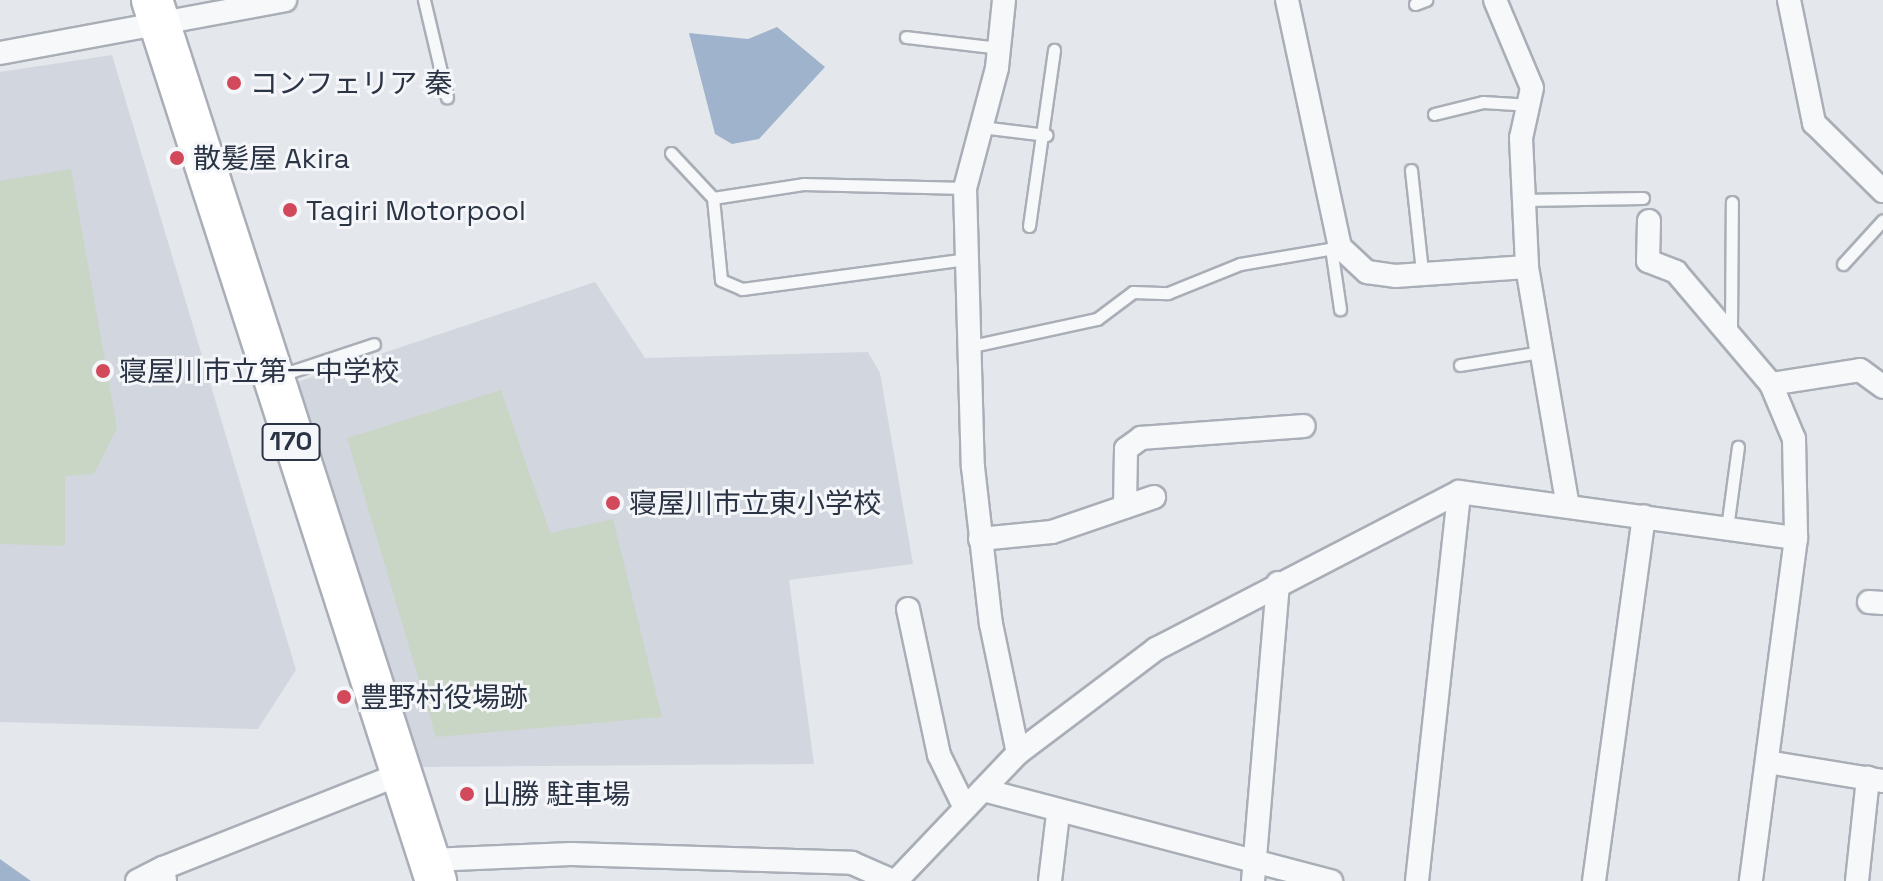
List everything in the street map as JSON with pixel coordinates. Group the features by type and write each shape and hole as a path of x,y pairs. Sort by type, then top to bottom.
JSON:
{"highway":[{"name":"170","path":"156,14 270,378 433,870"}],"street":[{"path":"1004,0 999,48 965,188 980,539 1018,753"},
{"path":"1287,0 1336,247 1367,272 1527,267"},
{"path":"1495,0 1532,88 1532,105 1521,138 1527,267 1568,506"},
{"path":"1789,0 1814,123 1883,191"},
{"path":"0,53 156,14 272,2"},
{"path":"1649,221 1648,261 1676,272 1771,384 1794,439 1796,538 1751,881"},
{"path":"1771,384 1860,370 1883,387"},
{"path":"1125,507 1126,449 1141,438 1304,426"},
{"path":"433,870 571,854 852,863 895,881 1018,753 1156,649 1278,583 1459,492 1796,538"},
{"path":"1417,881 1459,492"},
{"path":"980,539 1052,532 1154,497"},
{"path":"1594,881 1644,516"},
{"path":"1254,873 1278,583"},
{"path":"908,609 939,755 965,808"},
{"path":"1767,762 1876,780 1857,881"},
{"path":"137,881 164,874 400,774"},
{"path":"983,790 1254,873 1331,881"},
{"path":"1050,881 1058,814"}],"lane":[{"path":"424,0 447,97"},
{"path":"906,37 999,48"},
{"path":"1029,226 1047,135 1054,50"},
{"path":"1434,114 1483,102 1532,105"},
{"path":"981,127 1047,135"},
{"path":"671,153 713,198 721,280 742,289 968,259"},
{"path":"1411,170 1422,272"},
{"path":"713,198 803,184 965,188"},
{"path":"1523,200 1643,198"},
{"path":"1731,336 1732,202"},
{"path":"1843,264 1883,220"},
{"path":"972,346 1097,319 1133,292 1168,293 1240,264 1336,247 1340,309"},
{"path":"270,378 374,344"},
{"path":"1460,365 1541,352"},
{"path":"1727,528 1738,447"}],"shaded area":[{"name":"寝屋川市立第一中学校","path":"112,55 296,670 258,729 0,722 0,72"},
{"name":"寝屋川市立東小学校","path":"595,282 645,358 868,352 880,373 913,564 789,580 814,764 411,767 285,386"}],"green space":[{"path":"71,169 117,428 94,474 65,476 65,546 0,544 0,181"},
{"path":"501,390 550,533 613,519 662,717 436,737 347,438"}],"water":[{"path":"777,27 825,67 759,139 732,144 715,134 689,33 748,39"},
{"path":"0,859 31,881 0,881"}],"place":[{"name":"コンフェリア 秦","path":"234,83"},
{"name":"散髪屋 Akira","path":"177,158"},
{"name":"Tagiri Motorpool","path":"290,210"},
{"name":"寝屋川市立第一中学校","path":"103,371"},
{"name":"寝屋川市立東小学校","path":"613,503"},
{"name":"豊野村役場跡","path":"344,697"},
{"name":"山勝 駐車場","path":"467,794"}]}
